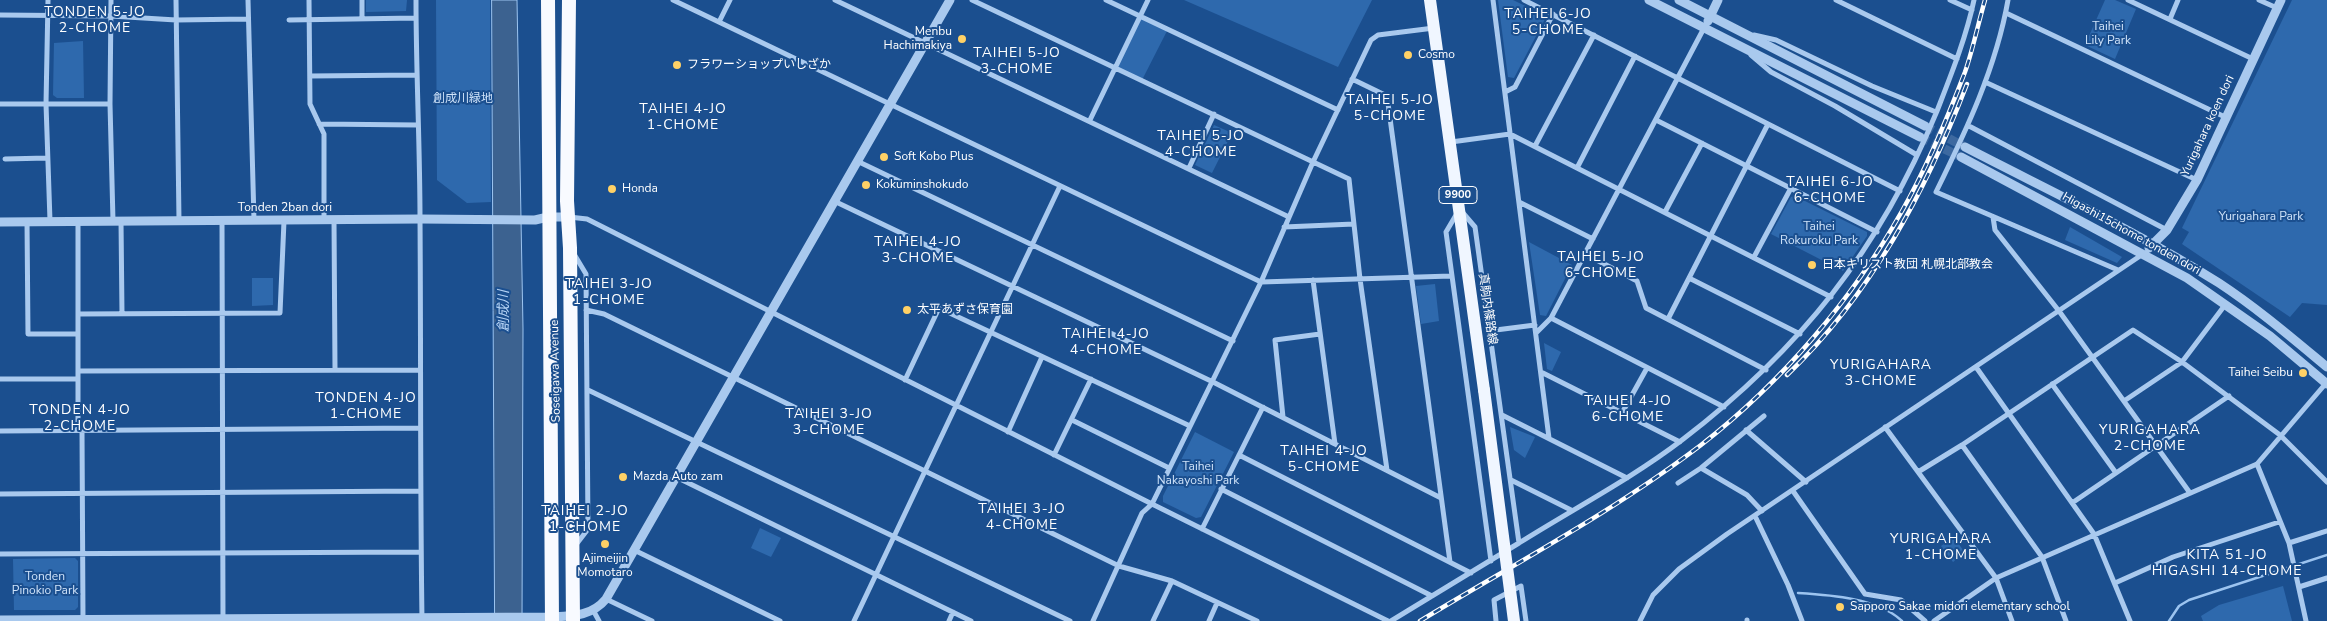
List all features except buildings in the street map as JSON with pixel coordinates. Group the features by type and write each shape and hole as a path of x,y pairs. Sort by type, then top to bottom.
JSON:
{"highway":[{"name":"Soseigawa Avenue","path":"548,0 552,619"},
{"name":"Soseigawa Avenue","path":"568,0 573,619"}],"main road":[{"name":"真駒内篠路線","path":"1430,0 1514,621"}],"street":[{"path":"48,0 46,104 50,221"},
{"path":"111,0 110,104 122,314"},
{"path":"176,0 178,220"},
{"path":"248,0 254,220"},
{"path":"309,0 310,104 324,134 335,369"},
{"path":"362,0 362,19"},
{"path":"416,0 420,219 419,428 422,619"},
{"path":"672,0 1261,282 1451,276"},
{"path":"719,22 730,0"},
{"path":"835,0 1090,120 1289,217"},
{"path":"0,620 422,619 483,616 573,619 593,610 606,599 950,0"},
{"path":"972,0 1349,179 1360,279 1387,470"},
{"path":"1106,0 1338,110"},
{"path":"1090,120 1148,0"},
{"path":"1493,0 1549,438"},
{"path":"1524,0 1900,191"},
{"path":"1649,0 1920,137"},
{"path":"1679,0 1925,126"},
{"path":"1536,333 1551,318 1718,0"},
{"path":"1836,0 1957,59"},
{"path":"1848,6 1850,0"},
{"path":"1950,0 1972,10"},
{"path":"1391,621 1571,510 1627,478 1680,442 1766,370 1800,334 1831,297 1877,232 1900,191 1936,112 1957,59 1974,0"},
{"path":"2008,0 1985,82 1969,126 1936,192 2118,270"},
{"path":"2128,0 2170,18 2253,59"},
{"path":"2170,18 2178,0"},
{"path":"2259,0 2279,4"},
{"name":"Yurigahara koen dori","path":"2144,253 2167,230 2197,180 2279,4"},
{"path":"2006,12 2225,117"},
{"path":"1505,92 1515,87 1552,14"},
{"path":"0,15 111,16 176,20 248,19"},
{"path":"288,20 416,18"},
{"path":"1093,621 1142,513 1152,504 1233,341 1313,162 1371,40 1378,35 1434,28"},
{"path":"1744,33 1776,40 1872,86 1936,112"},
{"path":"1535,146 1594,35"},
{"path":"1745,49 1771,72 1835,106 1917,155"},
{"path":"1577,168 1635,56"},
{"path":"310,76 417,76"},
{"path":"1352,79 1387,96 1450,562"},
{"path":"1985,82 2197,180"},
{"path":"0,104 110,104"},
{"path":"1189,168 1214,114"},
{"path":"1656,120 1877,232"},
{"path":"319,124 417,125"},
{"path":"1668,319 1768,124"},
{"path":"1969,126 2167,230"},
{"path":"1450,142 1510,134 1831,297"},
{"path":"1664,212 1702,143"},
{"name":"Higashi15chome tonden dori","path":"1965,147 2153,244 2220,284 2281,329 2327,367"},
{"path":"5,159 47,158"},
{"name":"Higashi15chome tonden dori","path":"1961,158 2144,253 2187,278 2270,336 2327,383"},
{"path":"856,161 1233,341"},
{"path":"854,621 1060,186"},
{"path":"1754,257 1790,188"},
{"path":"834,201 1012,288 1213,382 1441,498"},
{"path":"1519,202 1593,239"},
{"path":"1491,561 1446,232 1459,209 1475,227 1519,543"},
{"name":"Tonden 2ban dori","path":"0,222 528,220 548,217 569,217"},
{"path":"569,217 587,219 904,380 1388,621"},
{"path":"1993,217 1995,230 2059,311 2190,493"},
{"path":"222,220 223,620"},
{"path":"78,314 280,313 284,220"},
{"path":"78,221 78,379 82,493 83,620"},
{"path":"28,222 28,334 78,334"},
{"path":"1284,227 1354,224"},
{"path":"570,248 586,274 588,390 588,529 572,550"},
{"path":"1640,621 1653,595 1679,569 1885,427 2144,253"},
{"path":"1585,254 1637,281 1646,308 1766,370"},
{"path":"1690,278 1800,334"},
{"path":"1313,280 1335,444"},
{"path":"2124,401 2182,362 2225,305"},
{"path":"904,380 939,308 1190,426"},
{"path":"586,310 604,314 1119,566 1172,581 1257,621"},
{"path":"1551,318 1724,407"},
{"path":"1488,330 1535,325"},
{"path":"1918,472 1962,445 2133,330 2182,362 2280,435 2327,482"},
{"path":"1283,417 1275,340 1320,334"},
{"path":"1008,432 1042,357"},
{"path":"1976,367 2095,535 2130,621"},
{"path":"1622,413 1647,368"},
{"path":"79,371 419,370"},
{"path":"1541,372 1680,442"},
{"path":"0,379 78,379"},
{"path":"1054,455 1091,379"},
{"path":"1934,621 1996,578 2257,464 2280,435 2327,383"},
{"path":"2052,384 2116,473"},
{"path":"588,390 1070,621"},
{"path":"2072,503 2229,396"},
{"path":"1202,529 1262,407"},
{"path":"1502,414 1627,478"},
{"path":"1678,483 1700,468 1764,416"},
{"path":"1072,420 1169,468"},
{"path":"1885,427 1996,578 2012,621"},
{"path":"0,431 419,428"},
{"path":"1746,430 1806,482"},
{"path":"1962,445 2042,557 2066,621"},
{"path":"1239,455 1471,573"},
{"path":"2257,464 2289,543 2306,621"},
{"path":"1700,468 1747,495 1762,511"},
{"path":"675,477 971,621"},
{"path":"1511,480 1571,510"},
{"path":"1221,489 1432,596"},
{"path":"0,494 420,491"},
{"path":"1793,491 1865,594 1901,600 1925,621"},
{"path":"1755,516 1788,585 1802,621"},
{"path":"2115,583 2173,557 2279,522"},
{"path":"2289,543 2327,531"},
{"path":"633,550 780,621"},
{"path":"0,554 420,552"},
{"path":"2299,587 2327,578"},
{"path":"1153,621 1172,581"},
{"path":"1496,621 1494,600 1521,586 1526,621"},
{"path":"606,599 652,621"},
{"path":"1208,621 1218,603"},
{"path":"593,610 599,621"},
{"path":"949,621 953,612"}],"green space":[{"path":"366,0 407,0 406,11 366,12"},
{"name":"創成川緑地","path":"436,0 490,0 491,202 467,203 437,180"},
{"path":"1184,0 1372,0 1338,67"},
{"path":"1498,0 1513,0 1544,15 1545,19 1514,78 1508,77"},
{"name":"Taihei Lily Park","path":"2105,0 2115,0 2136,9 2115,59 2085,45"},
{"name":"Yurigahara Park","path":"2292,0 2327,0 2327,305 2302,303 2290,317 2182,244 2189,232 2182,228"},
{"path":"1141,16 1168,29 1142,80 1115,67"},
{"path":"83,41 84,98 57,98 53,95 54,43"},
{"path":"1214,125 1232,133 1212,173 1195,165"},
{"name":"Taihei Rokuroku Park","path":"1795,196 1867,232 1867,236 1843,271 1771,234 1791,197"},
{"path":"2070,227 2122,257 2117,263 2065,240"},
{"path":"1529,242 1572,265 1546,316 1540,315"},
{"path":"252,278 273,278 273,305 252,306"},
{"path":"1435,284 1439,321 1421,324 1416,286"},
{"path":"1544,343 1561,352 1552,371 1547,369"},
{"path":"1510,427 1535,437 1525,458 1514,450"},
{"name":"Taihei Nakayoshi Park","path":"1195,432 1234,452 1201,517 1196,518 1163,502 1163,496"},
{"path":"760,528 781,538 771,557 751,548"},
{"path":"1954,537 1965,553 1953,562 1941,546"},
{"name":"Tonden Pinokio Park","path":"75,558 78,561 78,607 75,610 14,610 13,559"},
{"path":"2283,586 2292,621 2203,621 2201,616 2219,605"}],"water":[{"name":"創成川","path":"492,0 517,0 523,329 522,621 495,621"}],"waterway":[{"path":"2169,621 2179,606 2189,600 2327,555"},
{"path":"1798,593 1853,599 1880,607 1902,621"}],"tunnel":[{"path":"1925,126 1965,147"},
{"path":"1920,137 1961,157"}],"railway":[{"path":"1420,621 1563,537 1668,469 1731,421 1787,367 1838,308 1861,276 1902,211 1936,143 1965,72 1985,0"},
{"path":"1787,375 1845,311 1893,240 1933,163 1967,84"}],"place":[{"name":"Menbu Hachimakiya","path":"962,39"},
{"name":"Cosmo","path":"1408,55"},
{"name":"フラワーショップいしざか","path":"677,65"},
{"name":"Soft Kobo Plus","path":"884,157"},
{"name":"Kokuminshokudo","path":"866,185"},
{"name":"Honda","path":"612,189"},
{"name":"日本キリスト教団 札幌北部教会","path":"1812,265"},
{"name":"太平あずさ保育園","path":"907,310"},
{"name":"Taihei Seibu","path":"2303,373"},
{"name":"Mazda Auto zam","path":"623,477"},
{"name":"Ajimeijin Momotaro","path":"605,544"},
{"name":"Sapporo Sakae midori elementary school","path":"1840,607"}],"district":[{"name":"TONDEN 5-JO 2-CHOME","path":"95,22"},
{"name":"TAIHEI 6-JO 5-CHOME","path":"1548,24"},
{"name":"TAIHEI 5-JO 3-CHOME","path":"1017,62"},
{"name":"TAIHEI 5-JO 5-CHOME","path":"1390,109"},
{"name":"TAIHEI 4-JO 1-CHOME","path":"683,118"},
{"name":"TAIHEI 5-JO 4-CHOME","path":"1201,146"},
{"name":"TAIHEI 6-JO 6-CHOME","path":"1830,192"},
{"name":"TAIHEI 4-JO 3-CHOME","path":"918,252"},
{"name":"TAIHEI 5-JO 6-CHOME","path":"1601,266"},
{"name":"TAIHEI 3-JO 1-CHOME","path":"609,294"},
{"name":"TAIHEI 4-JO 4-CHOME","path":"1106,344"},
{"name":"YURIGAHARA 3-CHOME","path":"1881,374"},
{"name":"TONDEN 4-JO 1-CHOME","path":"366,408"},
{"name":"TAIHEI 4-JO 6-CHOME","path":"1628,410"},
{"name":"TONDEN 4-JO 2-CHOME","path":"80,420"},
{"name":"TAIHEI 3-JO 3-CHOME","path":"829,424"},
{"name":"YURIGAHARA 2-CHOME","path":"2150,440"},
{"name":"TAIHEI 4-JO 5-CHOME","path":"1324,460"},
{"name":"TAIHEI 3-JO 4-CHOME","path":"1022,518"},
{"name":"TAIHEI 2-JO 1-CHOME","path":"585,520"},
{"name":"YURIGAHARA 1-CHOME","path":"1941,548"},
{"name":"KITA 51-JO HIGASHI 14-CHOME","path":"2227,564"}]}
